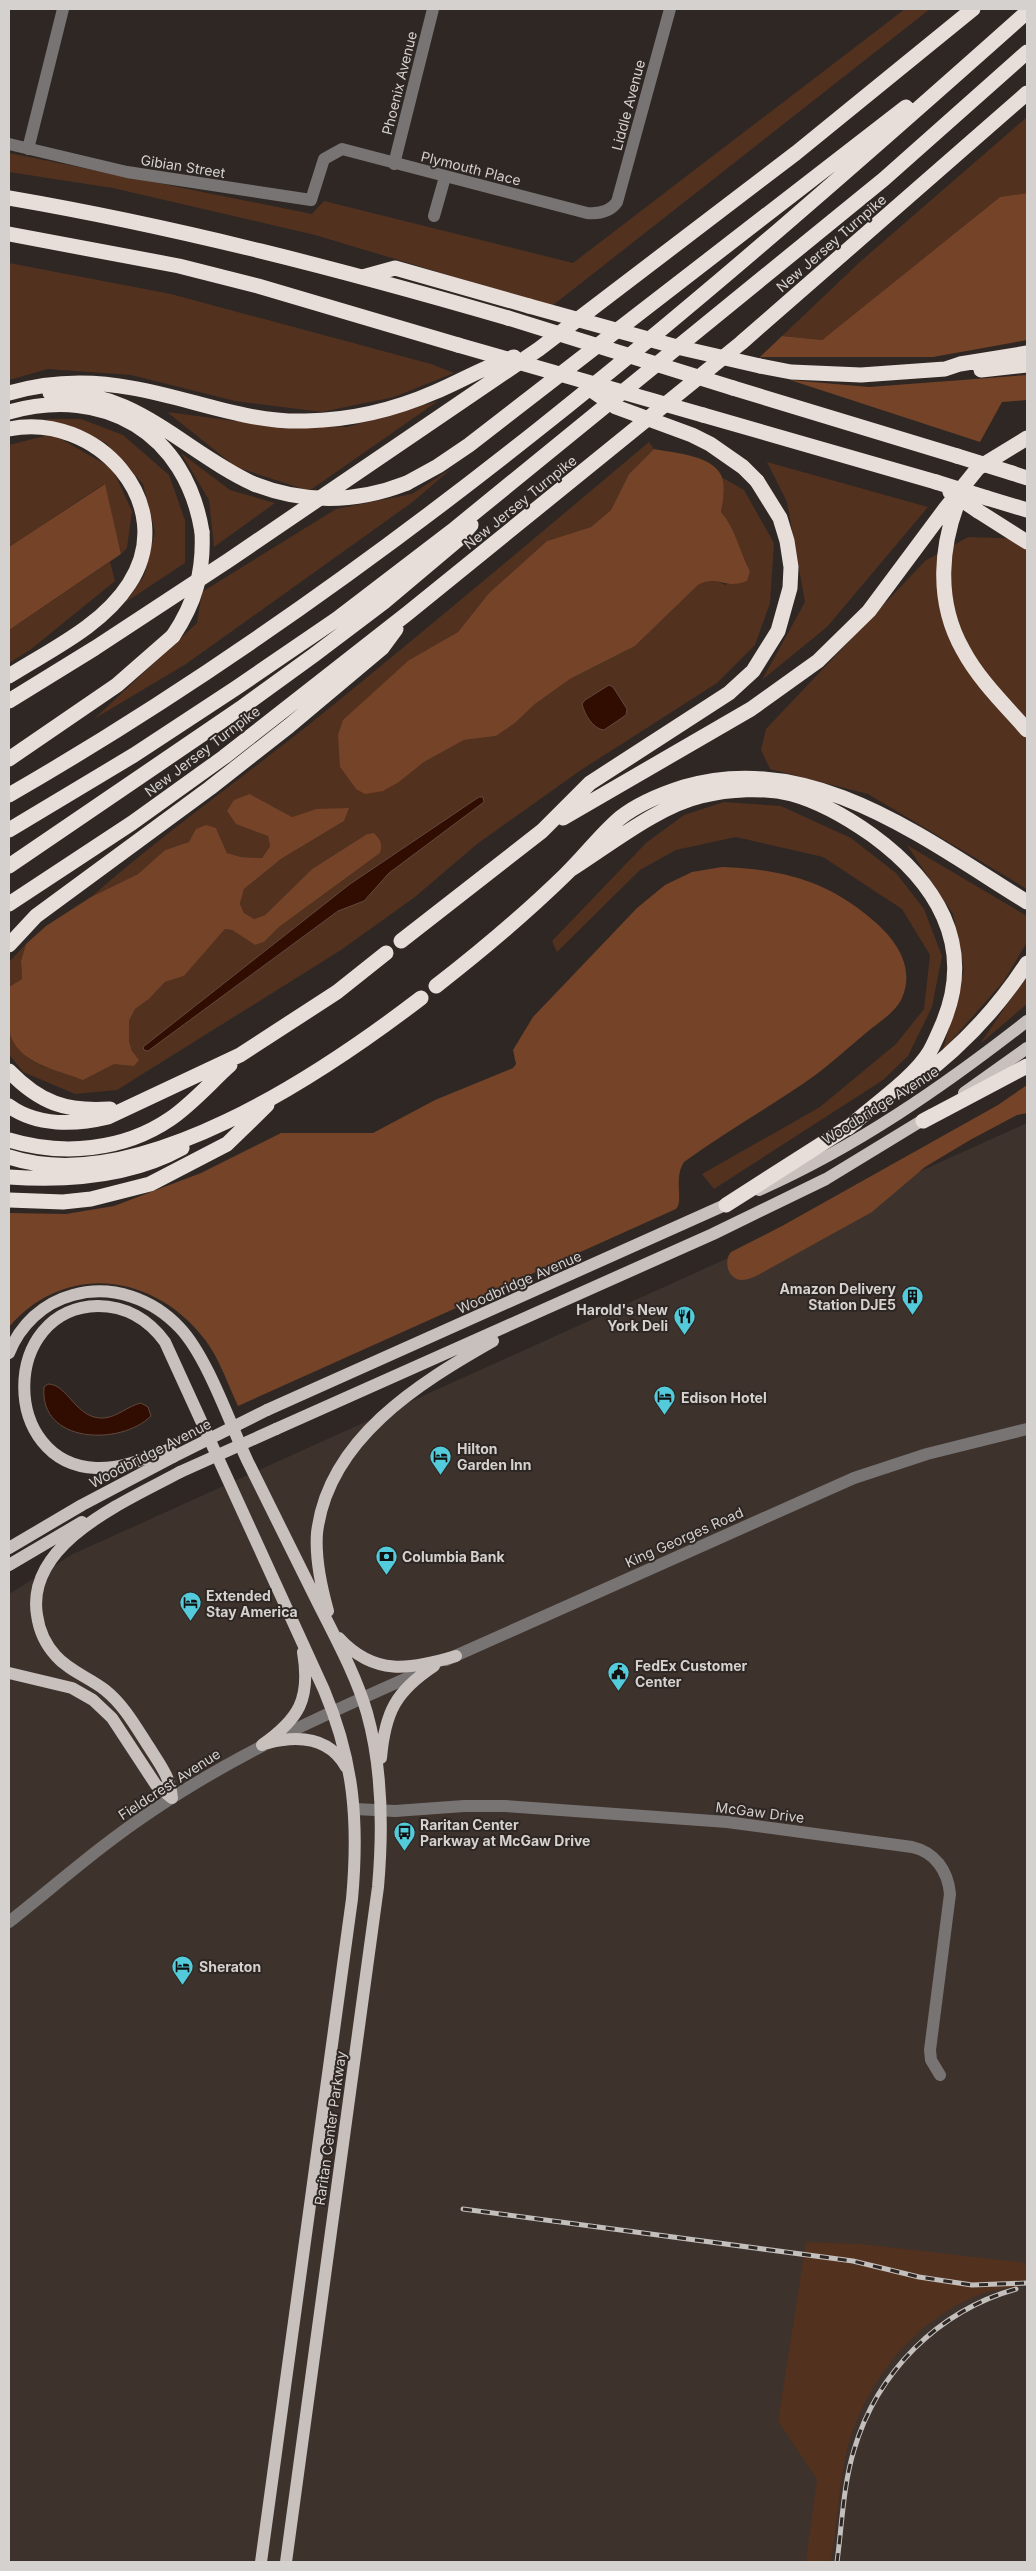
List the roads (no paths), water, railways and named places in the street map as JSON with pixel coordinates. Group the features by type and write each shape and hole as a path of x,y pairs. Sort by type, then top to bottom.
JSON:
{"highway":[{"path":"9,701 95,648 238,554 539,350 796,153 973,9"},
{"path":"9,400 30,395 53,393 90,395 115,402 141,413 225,471 274,492 324,500 379,493 408,483 469,445 1027,12"},
{"path":"9,795 220,663 323,592 436,508 561,411 702,294 866,156 1027,12"},
{"name":"New Jersey Turnpike","path":"9,830 134,755 337,619 490,502 884,179 1027,52"},
{"name":"New Jersey Turnpike","path":"9,904 132,823 224,757 408,613 741,343 1027,92"},
{"path":"9,198 195,234 364,276 508,318 1027,478"},
{"path":"9,234 188,268 258,286 1027,510"},
{"path":"364,276 395,268 677,347 791,372 861,376 945,370 960,373 1027,365"},
{"path":"9,394 49,384 87,383 133,388 239,415 271,420 339,419 404,404 434,392 494,363 539,350"},
{"path":"945,370 960,364 1027,353"},
{"path":"401,941 542,831 590,783 729,693 753,672 767,652 786,610 791,567 787,541 780,518 757,481 743,466 710,444 692,435 616,407 579,381"},
{"path":"9,412 54,404 76,405 99,410 136,425 165,449 181,469 192,489 202,532 201,574 195,596 185,618 172,636 117,685 9,759"},
{"path":"992,458 1002,442 1027,426"},
{"path":"9,429 39,428 61,431 83,438 102,449 126,474 139,500 143,520 144,541 139,564 130,582 118,598 81,630 9,676"},
{"path":"542,831 751,709 818,661 869,611 968,480 992,458 1027,438"},
{"path":"968,480 959,500 944,554 943,581 947,612 963,651 978,673 1027,730"},
{"path":"936,482 1027,542"},
{"path":"9,866 241,708 337,637 460,538 490,502"},
{"path":"9,945 36,916 203,793 289,726 382,648 408,613"},
{"path":"436,986 509,928 620,819 640,804 700,782 733,778 766,779 798,784 837,795 871,809 905,827 1027,902"},
{"path":"570,870 669,809 700,796 759,790 791,794 826,807 853,822 903,859 939,904 947,926 955,963 951,1000 931,1050 916,1069 848,1128"},
{"path":"9,1106 36,1118 63,1123 88,1122 108,1117 240,1055 337,992 386,954"},
{"path":"726,1205 905,1090 954,1052 993,1011 1027,963"},
{"path":"9,1157 21,1161 53,1165 86,1164 144,1152 205,1130 274,1097 341,1057 421,998"},
{"path":"9,1140 53,1150 85,1150 140,1135 172,1118 240,1055"},
{"path":"923,1121 1027,1066"},
{"path":"9,1071 25,1088 44,1100 63,1107 90,1110 124,1108"},
{"path":"9,1200 63,1202 91,1199 150,1184 227,1144 274,1097"},
{"path":"9,1177 65,1178 122,1170 154,1161 182,1148 205,1130"}],"main road":[{"name":"Woodbridge Avenue","path":"9,1548 172,1453 726,1205 802,1169 864,1136 956,1075 1027,1021"},
{"path":"9,1566 89,1518 180,1472 572,1298 713,1234 826,1179 923,1121 1027,1048"},
{"path":"9,1353 21,1330 38,1312 59,1300 81,1293 104,1291 126,1295 148,1303 168,1316 186,1334 200,1356 248,1462 333,1632 354,1652 368,1662 382,1666 426,1664 456,1656"},
{"path":"333,1632 319,1572 317,1533 326,1496 346,1460 381,1418 420,1385 487,1344 572,1298"},
{"path":"172,1453 98,1468 71,1463 44,1448 26,1423 18,1390 23,1356 38,1333 53,1320 71,1311 103,1306 137,1316 160,1335 174,1357 299,1632 305,1665 305,1696 300,1709 290,1722 262,1745"},
{"path":"172,1798 170,1784 164,1772 123,1708 104,1689 60,1660 50,1648 40,1627 36,1605 44,1569 52,1555 66,1542 109,1512 180,1472"},
{"name":"Raritan Center Parkway","path":"261,2562 352,1899 356,1841 351,1776 333,1711 299,1632"},
{"name":"Raritan Center Parkway","path":"286,2562 371,1944 381,1850 381,1810 372,1733 362,1698 333,1632"},
{"path":"379,1785 384,1728 391,1708 410,1684 434,1666"},
{"path":"9,1673 72,1688 93,1700 112,1718 154,1782 172,1798"},
{"path":"262,1745 295,1739 317,1741 338,1755 351,1776"}],"street":[{"path":"28,149 64,9"},
{"name":"Phoenix Avenue","path":"394,164 433,9"},
{"name":"Liddle Avenue","path":"613,208 617,202 670,9"},
{"name":"Gibian Street","path":"9,144 127,172 311,200 324,159"},
{"name":"Plymouth Place","path":"324,159 342,149 587,213 597,214 613,208"},
{"path":"434,216 445,177"},
{"name":"King Georges Road","path":"362,1698 854,1478 927,1454 1027,1429"},
{"name":"Fieldcrest Avenue","path":"9,1922 94,1854 172,1798 262,1745 362,1698"},
{"name":"McGaw Drive","path":"355,1810 490,1805 706,1820 923,1850 938,1862 944,1871 950,1894 930,2050 931,2060 940,2075"}],"railway":[{"path":"463,2209 853,2261 919,2277 972,2285 1027,2283"},
{"path":"837,2562 850,2464 864,2422 878,2395 914,2348 937,2329 961,2312 988,2299 1016,2289"}],"place":[{"name":"Amazon Delivery Station DJE5","path":"912,1315"},
{"name":"Harold's New York Deli","path":"684,1336"},
{"name":"Edison Hotel","path":"665,1416"},
{"name":"Hilton Garden Inn","path":"441,1475"},
{"name":"Columbia Bank","path":"386,1575"},
{"name":"Extended Stay America","path":"190,1622"},
{"name":"FedEx Customer Center","path":"619,1692"},
{"name":"Raritan Center Parkway at McGaw Drive","path":"404,1851"},
{"name":"Sheraton","path":"183,1985"}]}
